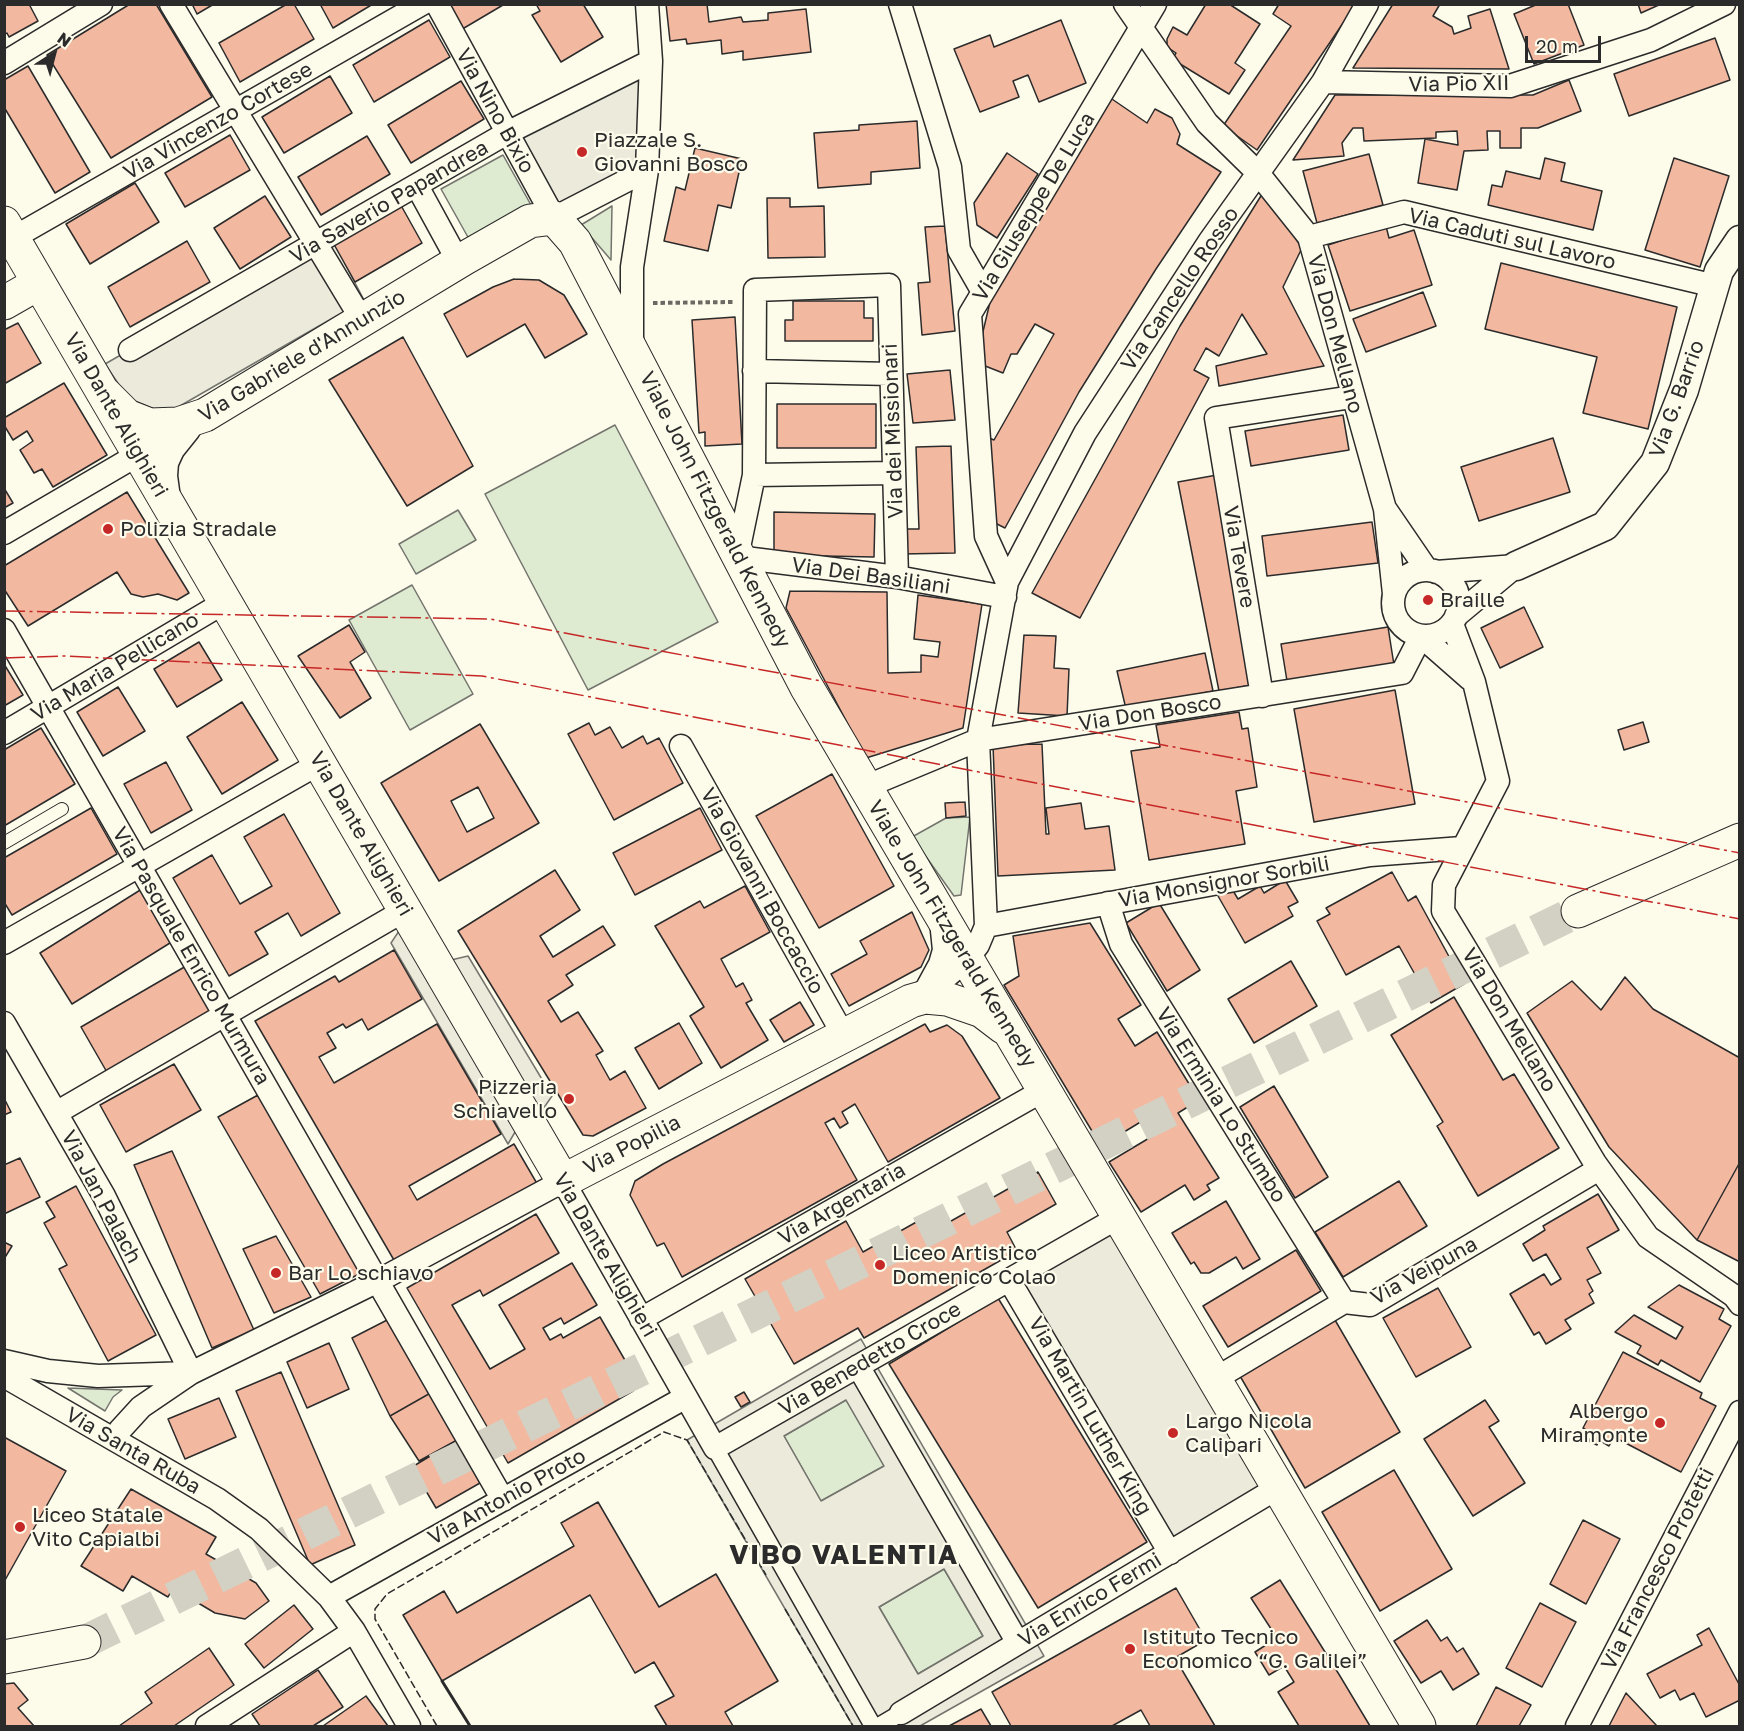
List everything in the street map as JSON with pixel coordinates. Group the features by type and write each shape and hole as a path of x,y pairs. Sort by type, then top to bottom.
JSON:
{"main road":[{"path":"461,259 530,221 554,218"},
{"name":"Viale John Fitzgerald Kennedy","path":"554,218 575,242 632,347 737,557 806,686 1419,1726"},
{"name":"Via Dante Alighieri","path":"9,231 563,1181"},
{"name":"Via Gabriele d'Annunzio","path":"205,415 461,259"},
{"path":"4,303 39,283"},
{"path":"102,391 127,416 150,425 178,424 205,415"},
{"path":"1578,911 1740,840"},
{"name":"Via Popilia","path":"563,1181 844,1036 918,995 966,1004 995,1019 1011,1035"},
{"path":"4,1657 84,1642"}],"street":[{"path":"4,63 100,4"},
{"path":"171,4 362,320"},
{"name":"Via Vincenzo Cortese","path":"9,231 235,111 422,4"},
{"name":"Via Nino Bixio","path":"437,4 554,218"},
{"path":"632,347 632,267 646,170 651,61 646,4"},
{"path":"900,4 950,167 959,250 983,292"},
{"name":"Via Don Mellano","path":"1125,4 1207,123 1258,173 1310,237 1352,397 1385,509"},
{"name":"Via Giuseppe De Luca","path":"1006,589 986,536 970,314 1155,4"},
{"name":"Via Cancello Rosso","path":"1006,589 1085,433 1209,242 1323,82 1366,4"},
{"name":"Via Pio XII","path":"1323,82 1510,86 1652,40 1724,4"},
{"name":"Via Saverio Papandrea","path":"130,350 507,133 651,61"},
{"path":"554,218 646,170"},
{"path":"417,186 461,259"},
{"name":"Via Caduti sul Lavoro","path":"1310,237 1404,212 1715,286"},
{"name":"Via G. Barrio","path":"1516,566 1605,526 1655,463 1684,390 1719,271 1740,240"},
{"name":"Via dei Missionari","path":"755,296 889,285 897,577"},
{"path":"737,557 754,475 755,296"},
{"path":"754,371 891,374"},
{"name":"Via Tevere","path":"1262,696 1216,418 1352,397"},
{"path":"172,510 166,489 167,463 182,437 205,415"},
{"name":"Via Gabriele d'Annunzio","path":"4,533 205,415"},
{"path":"754,475 894,473"},
{"path":"1385,509 1432,571 1444,576 1456,589 1459,598 1454,620"},
{"path":"1385,509 1394,613 1398,622 1404,629 1421,636 1474,682"},
{"name":"Via Dei Basiliani","path":"737,557 1006,589"},
{"path":"1394,594 1403,579 1418,571 1516,566"},
{"path":"1421,636 1438,634 1516,566"},
{"path":"918,995 945,978 967,959 978,945 986,926 978,740 1006,589"},
{"name":"Via Maria Pellicano","path":"4,733 225,602"},
{"name":"Via Don Mellano","path":"1454,620 1474,682 1498,781 1444,885 1443,911 1599,1169 1648,1237 1734,1296 1740,1304"},
{"name":"Via Pasquale Enrico Murmura","path":"4,630 503,1500"},
{"name":"Via Don Bosco","path":"865,787 978,740 1402,673 1421,636"},
{"name":"Via Giovanni Boccaccio","path":"681,746 844,1036"},
{"path":"4,943 320,763"},
{"name":"Via Monsignor Sorbili","path":"986,926 1370,855 1462,848"},
{"name":"Via Erminia Lo Stumbo","path":"1108,903 1121,944 1344,1302"},
{"path":"56,1113 405,910"},
{"path":"918,995 940,964 944,950 944,934 938,910"},
{"name":"Via Jan Palach","path":"4,1023 104,1196 191,1373"},
{"name":"Via Argentaria","path":"641,1319 1044,1090"},
{"name":"Via Veipuna","path":"1215,1379 1344,1302 1370,1305 1599,1169"},
{"name":"Via Popilia","path":"115,1440 125,1424 141,1407 191,1373 378,1281 563,1181"},
{"name":"Via Dante Alighieri","path":"563,1181 715,1448"},
{"name":"Via Benedetto Croce","path":"715,1448 1119,1217"},
{"name":"Via Martin Luther King","path":"1009,1280 1170,1553"},
{"path":"4,1361 48,1371 98,1376 191,1373"},
{"path":"858,1366 1018,1643"},
{"name":"Via Santa Ruba","path":"4,1376 217,1499 259,1529 328,1597 354,1631 409,1726"},
{"name":"Via Antonio Proto","path":"328,1597 686,1398"},
{"name":"Via Francesco Protetti","path":"1577,1726 1740,1412"},
{"path":"715,1448 873,1726"},
{"name":"Via Enrico Fermi","path":"902,1713 1279,1487"},
{"path":"207,1726 354,1631"},
{"path":"879,1726 902,1713"}],"lane":[{"path":"4,843 62,809"}],"path":[{"path":"632,303 755,296"}],"green space":[{"path":"503,155 531,205 469,239 441,189"},
{"path":"612,206 611,260 581,225"},
{"path":"615,425 718,622 588,690 485,494"},
{"path":"458,510 476,540 416,574 399,544"},
{"path":"412,585 473,694 410,730 349,620"},
{"path":"970,817 961,895 954,896 912,837 946,818"},
{"path":"68,1388 122,1390 113,1397 105,1411"},
{"path":"846,1400 884,1466 821,1501 784,1436"},
{"path":"944,1569 983,1636 918,1674 879,1607"}],"shaded area":[{"name":"Piazzale S. Giovanni Bosco","path":"651,61 647,170 554,218 507,133"},
{"path":"330,235 364,300 166,414 128,398 105,364"},
{"path":"401,928 518,1127 508,1144 391,943"},
{"path":"468,956 552,1096 541,1112 451,960"},
{"name":"Largo Nicola Calipari","path":"1119,1217 1279,1487 1170,1553 1009,1280"},
{"path":"861,1339 1044,1656 920,1726 853,1726 687,1440","holes":["846,1400 884,1466 821,1501 784,1436","944,1569 983,1636 918,1674 879,1607"]}],"building":[{"path":"4,4 29,4 38,21 9,37 7,33 4,35"},
{"path":"130,4 156,4 212,97 111,158 47,55"},
{"path":"192,4 214,4 197,14"},
{"path":"287,4 294,4 314,39 240,82 219,43"},
{"path":"320,4 373,4 333,28"},
{"path":"443,4 503,4 503,5 459,31"},
{"path":"536,4 583,4 603,37 561,62 532,15 540,11"},
{"path":"666,4 707,4 709,22 741,17 743,22 768,20 768,13 806,9 811,52 743,60 743,51 722,54 721,40 687,44 686,39 670,41"},
{"path":"1206,4 1229,4 1260,24 1235,63 1245,70 1229,94 1172,59 1176,53 1167,47 1167,39 1173,27 1187,35"},
{"path":"1279,4 1356,4 1257,150 1223,126 1291,26 1273,14"},
{"path":"1393,4 1440,4 1433,16 1452,27 1454,34 1471,28 1468,16 1490,9 1509,69 1353,68"},
{"path":"1538,4 1568,4 1584,45 1534,64 1514,14"},
{"path":"1638,4 1661,4 1641,13"},
{"path":"429,20 450,57 374,102 353,65"},
{"path":"1061,20 1086,83 1039,102 1028,75 1013,81 1019,97 980,112 954,49 990,35 994,47"},
{"path":"1715,38 1730,80 1629,116 1614,74"},
{"path":"28,66 90,172 55,193 4,107 4,80"},
{"path":"330,76 352,113 284,153 262,117"},
{"path":"1569,80 1581,111 1538,128 1521,128 1521,148 1500,148 1500,131 1487,131 1488,150 1464,151 1457,190 1418,183 1425,139 1458,145 1457,131 1436,132 1436,138 1364,141 1363,128 1353,128 1342,143 1344,156 1293,160 1335,95 1533,95"},
{"path":"461,81 484,119 411,163 388,125"},
{"path":"1109,97 1147,123 1155,109 1172,118 1180,134 1177,144 1221,172 1156,269 1079,392 1005,528 993,522 982,435 994,440 1054,334 1035,324 1017,354 1011,354 1003,373 980,364 981,340 990,302"},
{"path":"917,121 920,168 871,172 871,184 818,188 814,133 859,130 859,125"},
{"path":"230,135 250,170 185,207 165,173"},
{"path":"367,136 390,174 321,215 298,177"},
{"path":"695,148 742,159 731,208 718,205 708,251 664,241 676,187 685,190"},
{"path":"1007,153 1038,174 997,238 977,225 974,203"},
{"path":"1369,154 1383,205 1317,223 1303,171"},
{"path":"1545,158 1565,163 1561,181 1602,191 1593,230 1488,205 1492,185 1502,187 1506,171 1540,179"},
{"path":"1674,158 1729,176 1700,267 1645,250"},
{"path":"135,183 159,222 90,264 66,224"},
{"path":"1264,191 1302,248 1283,287 1324,366 1219,386 1216,366 1267,354 1242,314 1219,356 1206,348 1194,370 1209,378 1080,618 1032,593 1180,326"},
{"path":"265,196 291,237 240,269 214,228"},
{"path":"767,198 790,198 790,207 824,206 825,257 768,258"},
{"path":"398,200 422,243 355,282 331,239"},
{"path":"945,226 955,331 922,335 918,283 930,282 925,227"},
{"path":"1386,226 1389,238 1414,230 1432,285 1350,311 1328,245"},
{"path":"187,241 210,282 130,327 108,287"},
{"path":"1501,263 1677,307 1648,429 1583,413 1597,357 1485,329"},
{"path":"514,279 539,280 564,295 587,334 545,358 525,324 467,357 444,314 493,287"},
{"path":"1423,292 1436,326 1366,352 1353,319"},
{"path":"793,301 864,301 864,318 873,318 873,341 785,341 785,320 793,320"},
{"path":"735,317 742,444 705,446 705,432 699,433 692,320"},
{"path":"18,323 41,363 4,384 4,330"},
{"path":"403,337 473,466 407,506 329,380"},
{"path":"950,370 955,420 913,423 907,374"},
{"path":"64,383 107,455 53,487 42,469 34,473 20,450 33,441 27,431 13,440 4,425 4,418"},
{"path":"777,404 876,404 876,448 777,448"},
{"path":"1343,415 1349,450 1251,466 1245,431"},
{"path":"1553,438 1570,492 1479,521 1461,467"},
{"path":"951,446 955,553 902,554 902,529 919,529 916,447"},
{"path":"1217,475 1257,684 1219,691 1178,482"},
{"path":"4,488 13,503 4,508"},
{"name":"Polizia Stradale","path":"127,492 189,593 177,600 158,594 143,597 131,594 117,572 28,626 4,589 4,566"},
{"path":"774,512 875,514 874,557 774,555"},
{"path":"1372,522 1378,563 1267,576 1262,536"},
{"path":"790,591 887,592 888,673 921,672 921,655 938,657 940,642 914,639 918,595 982,604 963,728 866,758 786,608"},
{"path":"1524,607 1543,647 1500,668 1481,628"},
{"path":"349,625 365,652 350,662 371,698 340,718 298,656"},
{"path":"1388,627 1394,665 1287,681 1281,644"},
{"path":"1024,635 1056,636 1054,668 1069,669 1067,716 1018,713"},
{"path":"199,642 222,680 177,707 154,669"},
{"path":"1205,653 1213,691 1126,709 1117,671"},
{"path":"4,664 23,695 4,706"},
{"path":"118,687 145,731 103,756 77,712"},
{"path":"1395,690 1415,804 1314,822 1294,709"},
{"path":"242,702 278,760 222,794 187,737"},
{"path":"1239,712 1242,729 1248,728 1257,787 1236,791 1245,844 1149,860 1131,751 1160,747 1156,725"},
{"path":"1643,722 1649,742 1624,750 1618,730"},
{"path":"589,723 595,735 610,727 622,748 643,736 647,744 659,738 683,783 614,820 568,734"},
{"path":"480,724 539,823 439,881 381,783","holes":["478,787 494,818 467,832 451,801"]},
{"path":"41,728 75,784 4,826 4,750"},
{"path":"1042,744 1046,834 1049,834 1046,808 1081,803 1085,829 1109,826 1115,870 998,876 993,745"},
{"path":"166,762 192,810 151,833 124,784"},
{"path":"832,774 894,886 819,928 756,816"},
{"path":"965,802 966,816 946,818 945,803"},
{"path":"91,808 117,854 12,915 4,902 4,858"},
{"path":"700,808 722,850 635,895 613,853"},
{"path":"284,814 340,913 301,936 288,913 255,932 268,954 229,976 173,878 212,855 240,904 272,886 244,837"},
{"path":"555,870 580,910 540,936 553,957 603,926 615,945 566,975 573,985 548,1001 561,1022 578,1012 603,1051 596,1055 610,1080 625,1071 646,1108 593,1136 583,1135 458,931"},
{"path":"1392,872 1408,901 1416,896 1464,984 1431,1003 1399,946 1346,975 1317,921 1330,914 1326,908"},
{"path":"1285,880 1298,902 1288,907 1293,916 1245,943 1218,896 1232,889 1238,899 1260,886 1264,893"},
{"path":"745,886 770,932 721,959 736,987 743,983 752,1000 746,1003 768,1040 721,1068 690,1016 704,1007 655,926 700,901 704,908"},
{"path":"145,887 178,938 72,1004 40,953"},
{"path":"1159,903 1200,970 1167,991 1126,923"},
{"path":"912,912 929,950 921,967 849,1006 831,974 867,954 860,941"},
{"path":"1090,923 1141,1005 1118,1019 1135,1046 1157,1032 1199,1100 1178,1113 1219,1178 1207,1185 1210,1190 1194,1200 1185,1185 1141,1212 1109,1162 1166,1128 1157,1112 1101,1146 1004,985 1019,976 1013,936"},
{"path":"394,950 422,999 368,1030 362,1019 346,1028 343,1024 327,1033 336,1048 319,1057 334,1083 437,1024 501,1134 409,1186 417,1200 514,1144 539,1187 398,1267 255,1021 335,976 339,982"},
{"path":"1291,961 1317,1006 1254,1043 1228,999"},
{"path":"193,962 220,1009 108,1074 81,1027"},
{"path":"1625,977 1653,1009 1740,1058 1740,1162 1697,1240 1609,1147 1527,1013 1572,981 1601,1010"},
{"path":"1454,997 1503,1080 1514,1074 1559,1148 1478,1196 1437,1126 1443,1122 1391,1035"},
{"path":"800,1002 814,1025 784,1042 770,1020"},
{"path":"679,1023 702,1063 659,1089 635,1048"},
{"path":"925,1024 930,1032 947,1025 962,1036 1000,1098 888,1162 855,1104 842,1112 848,1123 840,1128 834,1118 825,1123 857,1180 682,1277 664,1243 657,1246 630,1195 635,1181"},
{"path":"174,1064 201,1110 126,1152 100,1105"},
{"path":"1274,1086 1328,1177 1295,1198 1240,1107"},
{"path":"258,1095 361,1273 320,1294 218,1117"},
{"path":"4,1098 11,1112 4,1115"},
{"path":"172,1151 254,1330 212,1348 134,1165"},
{"path":"20,1158 40,1197 4,1214 4,1165"},
{"path":"1740,1162 1740,1262 1697,1240"},
{"name":"Liceo Artistico Domenico Colao","path":"1038,1172 1056,1204 1007,1232 1017,1251 864,1338 858,1328 794,1364 745,1279 846,1221 863,1252 936,1211 944,1225"},
{"path":"1399,1181 1427,1226 1343,1277 1315,1232"},
{"path":"76,1186 156,1335 108,1361 59,1269 67,1265 44,1223 55,1217 46,1202"},
{"path":"1598,1194 1619,1230 1587,1248 1601,1273 1587,1280 1593,1291 1589,1294 1594,1303 1565,1320 1571,1329 1546,1344 1539,1332 1534,1335 1510,1294 1544,1274 1551,1285 1561,1279 1546,1254 1533,1261 1523,1244 1545,1230 1543,1226"},
{"path":"1226,1201 1260,1259 1243,1269 1236,1257 1209,1273 1201,1273 1194,1262 1191,1264 1172,1233"},
{"path":"536,1214 559,1253 483,1296 480,1290 452,1305 490,1369 525,1349 499,1305 572,1263 597,1305 564,1324 561,1318 543,1328 550,1340 561,1334 563,1338 600,1317 637,1381 633,1391 508,1463 407,1288"},
{"name":"Bar Lo schiavo","path":"276,1236 311,1297 274,1313 243,1249"},
{"path":"4,1242 12,1246 4,1259"},
{"path":"1296,1250 1321,1291 1228,1347 1203,1306"},
{"path":"1679,1285 1724,1309 1719,1319 1731,1326 1700,1382 1661,1360 1658,1365 1637,1353 1641,1346 1615,1332 1634,1315 1676,1339 1683,1327 1648,1307"},
{"path":"1438,1288 1471,1347 1416,1377 1383,1318"},
{"path":"998,1298 1147,1542 1038,1608 889,1364"},
{"path":"393,1317 434,1391 390,1416 352,1338"},
{"path":"1335,1320 1400,1432 1305,1488 1240,1376"},
{"path":"329,1343 349,1389 307,1408 287,1362"},
{"path":"1623,1352 1702,1393 1700,1398 1716,1406 1681,1472 1614,1437 1609,1446 1599,1440 1597,1445 1589,1441 1593,1433 1583,1428"},
{"path":"281,1372 355,1545 310,1565 236,1391"},
{"path":"434,1391 457,1440 419,1461 390,1416"},
{"path":"744,1392 750,1402 741,1407 735,1397"},
{"path":"219,1398 236,1437 185,1459 168,1419"},
{"path":"1485,1400 1499,1421 1489,1427 1525,1483 1473,1516 1424,1439"},
{"name":"Liceo Statale Vito Capialbi","path":"4,1437 66,1471 4,1582"},
{"path":"457,1440 480,1483 436,1508 412,1467"},
{"path":"1394,1470 1452,1569 1380,1611 1322,1512"},
{"path":"131,1489 216,1537 206,1554 256,1583 269,1601 245,1619 215,1613 173,1588 168,1597 132,1576 123,1591 81,1566"},
{"path":"598,1502 659,1607 716,1574 778,1681 725,1712 733,1726 667,1726 655,1706 674,1696 654,1662 635,1673 590,1595 442,1681 403,1615 444,1591 457,1613 574,1546 561,1523"},
{"path":"1583,1520 1620,1539 1586,1604 1550,1584"},
{"path":"1280,1580 1370,1726 1299,1726 1278,1692 1294,1682 1284,1666 1269,1675 1255,1652 1277,1638 1251,1598"},
{"name":"Istituto Tecnico Economico “G. Galilei”","path":"1176,1588 1206,1640 1175,1658 1215,1726 1150,1726 1141,1710 1112,1726 1011,1726 992,1692"},
{"path":"1540,1603 1576,1622 1542,1687 1506,1668"},
{"path":"294,1605 313,1629 264,1668 245,1644"},
{"path":"1427,1620 1441,1641 1447,1637 1457,1652 1463,1648 1479,1674 1453,1690 1441,1671 1421,1683 1394,1641"},
{"path":"1709,1628 1740,1686 1740,1700 1706,1717 1694,1693 1680,1700 1675,1690 1660,1698 1647,1674 1702,1645 1697,1635"},
{"path":"209,1648 234,1685 174,1726 119,1726 152,1703 145,1692"},
{"path":"318,1670 343,1707 313,1726 260,1726 252,1714"},
{"path":"14,1683 28,1700 18,1708 34,1726 4,1726 4,1684"},
{"path":"1496,1687 1531,1705 1519,1726 1476,1726"},
{"path":"1626,1693 1657,1726 1609,1726"},
{"path":"366,1696 388,1726 323,1726"},
{"path":"981,1709 991,1726 949,1726"}],"tunnel":[{"path":"84,1642 1578,911"}],"fence":[{"path":"437,1726 375,1619 375,1609 387,1594 664,1432 687,1440 766,1575"},
{"path":"785,1609 853,1726"}],"wall":[{"path":"442,1681 470,1726"}],"power":[{"path":"4,611 490,619 1740,853"},
{"path":"4,658 63,656 482,676 1740,919"}],"place":[{"name":"Piazzale S. Giovanni Bosco","path":"582,152"},
{"name":"Polizia Stradale","path":"108,529"},
{"name":"Braille","path":"1428,600"},
{"name":"Pizzeria Schiavello","path":"569,1099"},
{"name":"Liceo Artistico Domenico Colao","path":"880,1265"},
{"name":"Bar Lo schiavo","path":"276,1273"},
{"name":"Albergo Miramonte","path":"1660,1423"},
{"name":"Largo Nicola Calipari","path":"1173,1433"},
{"name":"Liceo Statale Vito Capialbi","path":"20,1527"},
{"name":"Istituto Tecnico Economico “G. Galilei”","path":"1130,1649"}],"district":[{"name":"VIBO VALENTIA","path":"844,1555"}]}
